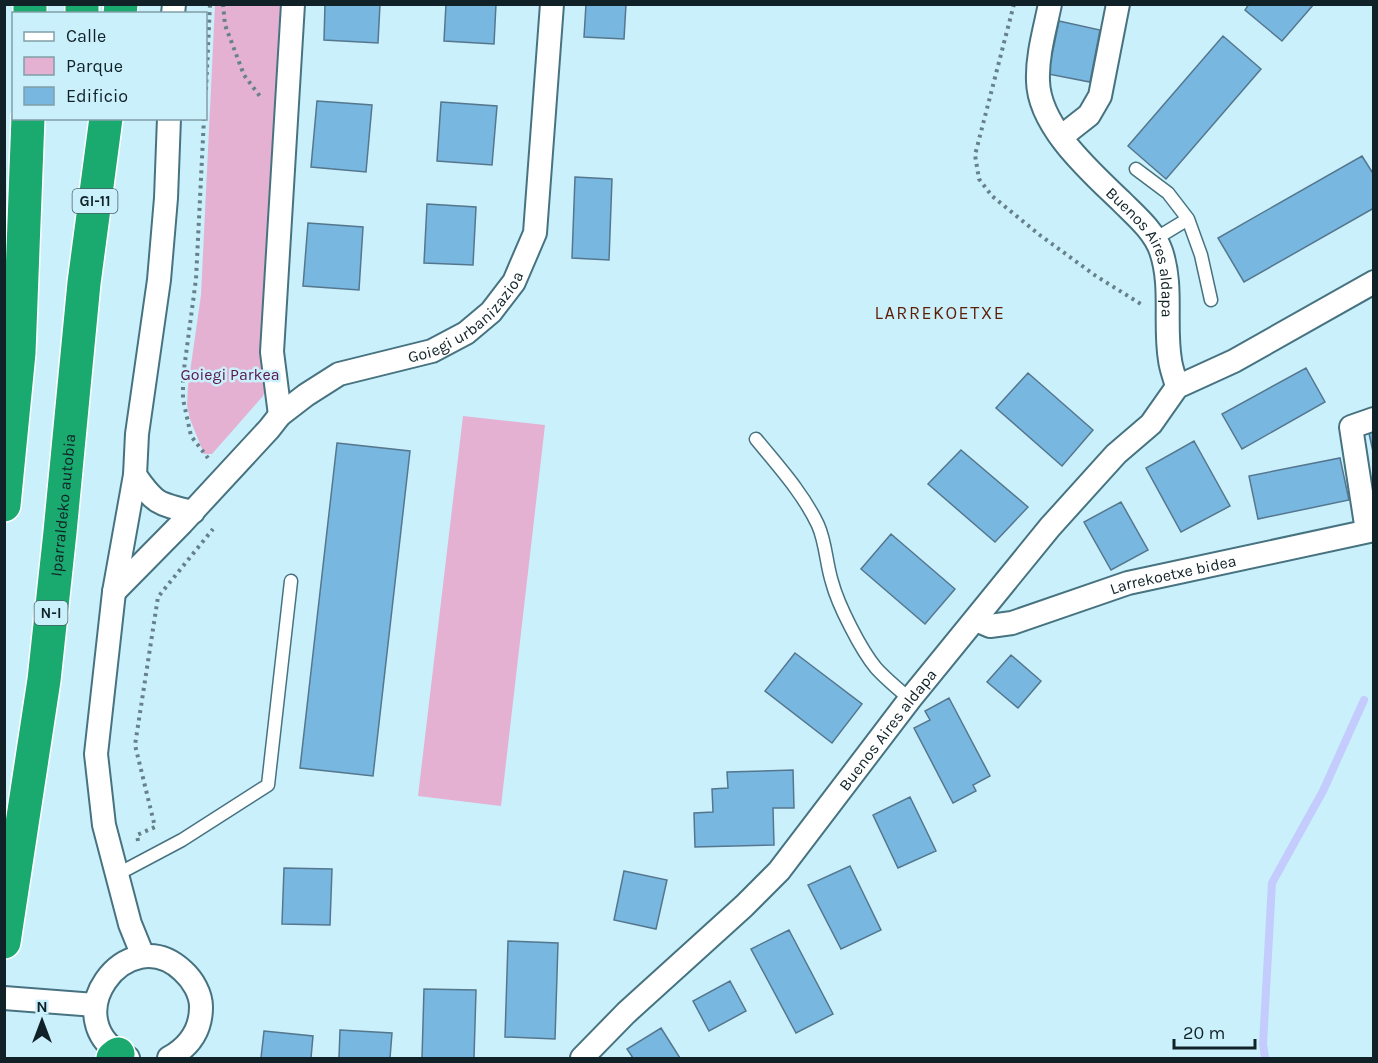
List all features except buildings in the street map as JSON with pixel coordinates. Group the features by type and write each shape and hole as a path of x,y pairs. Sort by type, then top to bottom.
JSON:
{"highway":[{"path":"4,505 19,353 28,120"},
{"name":"N-I","path":"83,120 84,283"},
{"name":"GI-11","path":"84,283 106,120"},
{"name":"Iparraldeko autobia","path":"4,942 44,680 84,283"}],"street":[{"path":"280,415 272,352 293,4"},
{"name":"Goiegi urbanizazioa","path":"114,592 192,512 280,415 339,374 432,351 466,333 491,312 514,282 535,233 552,4"},
{"name":"Buenos Aires aldapa","path":"582,1059 626,1013 779,871 910,699 1050,527 1116,454 1151,424 1177,387 1170,359 1169,314 1161,251 1148,228 1077,158 1061,137 1044,107 1037,83 1040,52 1050,4"},
{"path":"1061,137 1089,115 1100,96 1118,4"},
{"path":"142,956 130,924 104,825 96,754 114,592 135,475 137,434 159,280 166,198 169,120"},
{"path":"1177,387 1234,361 1374,282"},
{"path":"1370,531 1351,427 1374,419"},
{"path":"135,475 150,497 162,505 192,512"},
{"name":"Larrekoetxe bidea","path":"976,620 990,626 1012,623 1128,583 1370,531"},
{"path":"120,1057 98,1029 94,1005 105,979 116,968 142,956 166,960 181,968 190,977 199,994 200,1023 191,1041 182,1051 169,1059"},
{"path":"4,999 94,1005"}],"lane":[{"path":"1136,169 1168,193 1188,219 1201,255 1211,300"},
{"path":"1155,239 1188,219"},
{"path":"756,439 801,496 818,525 835,592 856,635 875,667 910,699"},
{"path":"116,875 182,840 268,785 291,581"}],"path":[{"path":"207,68 210,4"},
{"path":"223,4 225,25 244,75 267,107 286,120"},
{"path":"1014,4 975,155 979,179 992,196 1041,236 1096,276 1149,308 1169,314"}],"green space":[{"name":"Goiegi Parkea","path":"215,5 293,5 268,383 263,396 212,454 204,454 187,405 201,295"},
{"path":"463,416 545,425 501,806 418,796"}],"waterway":[{"path":"1265,1058 1263,1044 1272,883 1323,791 1364,700"}],"district":[{"name":"LARREKOETXE","path":"940,313"}]}
